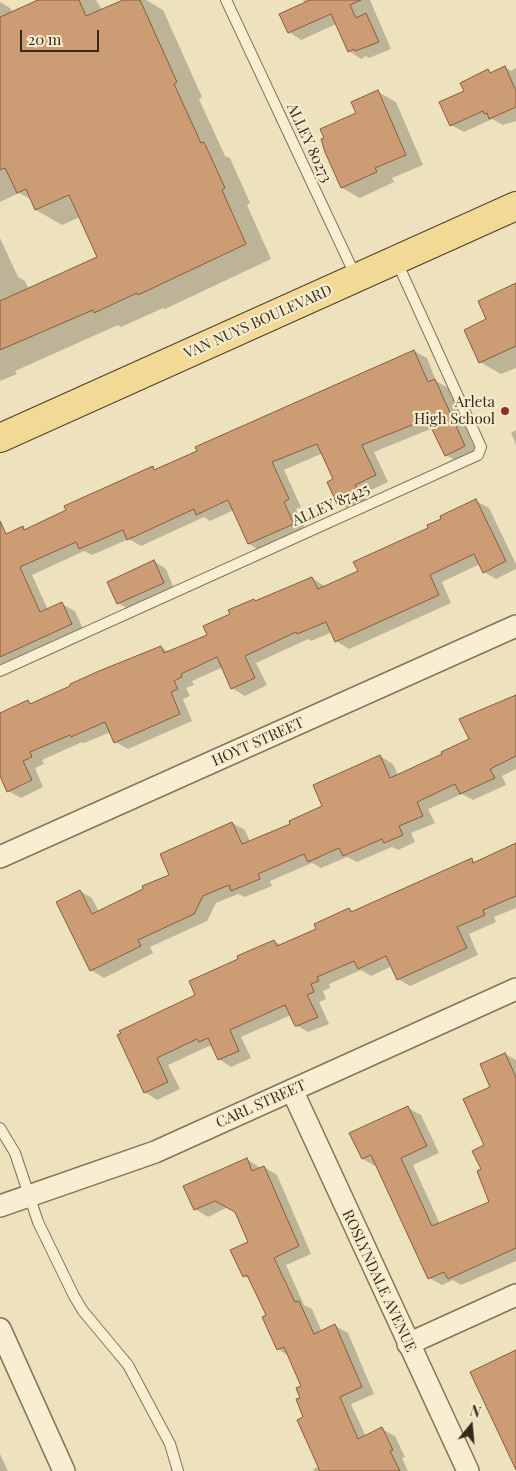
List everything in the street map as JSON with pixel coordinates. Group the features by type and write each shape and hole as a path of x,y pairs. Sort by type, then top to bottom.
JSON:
{"main road":[{"name":"VAN NUYS BOULEVARD","path":"0,438 516,206"}],"street":[{"name":"HOYT STREET","path":"0,858 516,626"},
{"name":"CARL STREET","path":"0,1206 155,1152 516,989"},
{"name":"ROSLYNDALE AVENUE","path":"292,1090 468,1471"},
{"path":"408,1344 516,1295"},
{"path":"0,1329 64,1471"}],"lane":[{"name":"ALLEY 80273","path":"226,0 356,278"},
{"name":"ALLEY 87425","path":"0,670 478,456 481,446 396,260"},
{"path":"0,1128 15,1153 38,1222 74,1296 83,1311 128,1365 170,1444 178,1471"}],"building":[{"path":"38,0 79,0 86,16 123,0 140,0 177,82 174,84 201,143 204,142 225,188 222,190 246,244 138,295 137,293 94,313 93,310 0,350 0,301 97,257 69,195 35,210 26,189 17,193 5,168 0,170 0,17"},
{"path":"310,0 361,0 350,5 356,18 366,13 379,42 348,52 331,14 288,33 279,14"},
{"path":"505,66 516,91 516,107 489,119 487,113 484,114 483,111 450,126 439,102 464,91 460,83 488,69 490,73"},
{"path":"378,90 406,155 375,168 377,172 341,188 325,152 321,139 324,138 320,129 356,113 351,102"},
{"path":"516,283 516,346 479,363 464,330 486,319 478,301"},
{"path":"414,350 428,382 435,379 465,446 445,456 427,419 362,445 376,475 355,485 360,494 337,504 327,482 333,479 317,444 272,462 289,499 284,502 294,524 248,544 228,500 196,515 194,509 127,540 123,530 79,549 76,542 20,567 40,612 62,602 72,624 0,657 0,521 6,534 23,526 24,530 66,510 64,506 153,466 154,470 197,451 195,447"},
{"path":"476,499 506,561 483,573 474,554 430,575 439,595 335,642 326,622 297,634 296,632 245,656 255,678 231,689 217,657 181,674 182,677 174,681 178,689 171,692 180,714 114,743 105,722 30,752 32,757 23,761 32,780 7,792 0,776 0,713 28,700 30,704 99,671 161,646 164,653 207,635 203,626 230,614 228,610 254,599 255,601 312,577 318,589 358,571 353,562 428,528 427,525 441,519 440,516"},
{"path":"154,560 164,583 117,604 107,582"},
{"path":"516,695 516,756 490,769 495,778 460,794 455,784 417,802 423,816 399,826 403,835 384,843 382,839 343,856 339,848 308,862 304,854 258,874 260,879 231,891 229,885 203,896 194,914 138,940 141,946 90,971 56,902 80,890 92,914 143,889 142,886 169,875 160,854 232,822 242,844 290,824 289,821 322,806 313,785 380,755 390,778 469,739 459,719"},
{"path":"516,843 516,896 483,910 485,915 457,927 467,948 397,980 386,956 358,969 354,961 317,977 319,981 311,984 314,992 307,995 318,1017 295,1026 285,1005 230,1030 239,1051 218,1060 208,1038 199,1042 197,1039 157,1058 168,1082 144,1093 117,1035 121,1033 119,1031 195,995 189,981 238,959 237,956 274,940 277,946 316,929 314,924 349,908 351,912 472,858 473,863"},
{"path":"505,1053 516,1077 516,1248 448,1279 444,1272 428,1279 371,1155 362,1159 349,1133 408,1106 427,1146 401,1158 432,1226 489,1202 477,1171 481,1169 472,1151 484,1145 463,1099 490,1087 480,1064"},
{"path":"247,1158 252,1171 264,1166 299,1246 274,1258 295,1302 299,1301 314,1334 335,1324 362,1387 340,1397 358,1439 382,1427 393,1450 390,1451 400,1471 320,1471 297,1420 303,1417 296,1399 300,1398 296,1388 301,1386 284,1347 277,1350 262,1317 266,1315 247,1275 243,1277 230,1250 248,1242 235,1212 215,1201 194,1210 183,1186"},
{"path":"516,1350 516,1470 470,1372"}],"place":[{"name":"Arleta High School","path":"505,411"}]}
